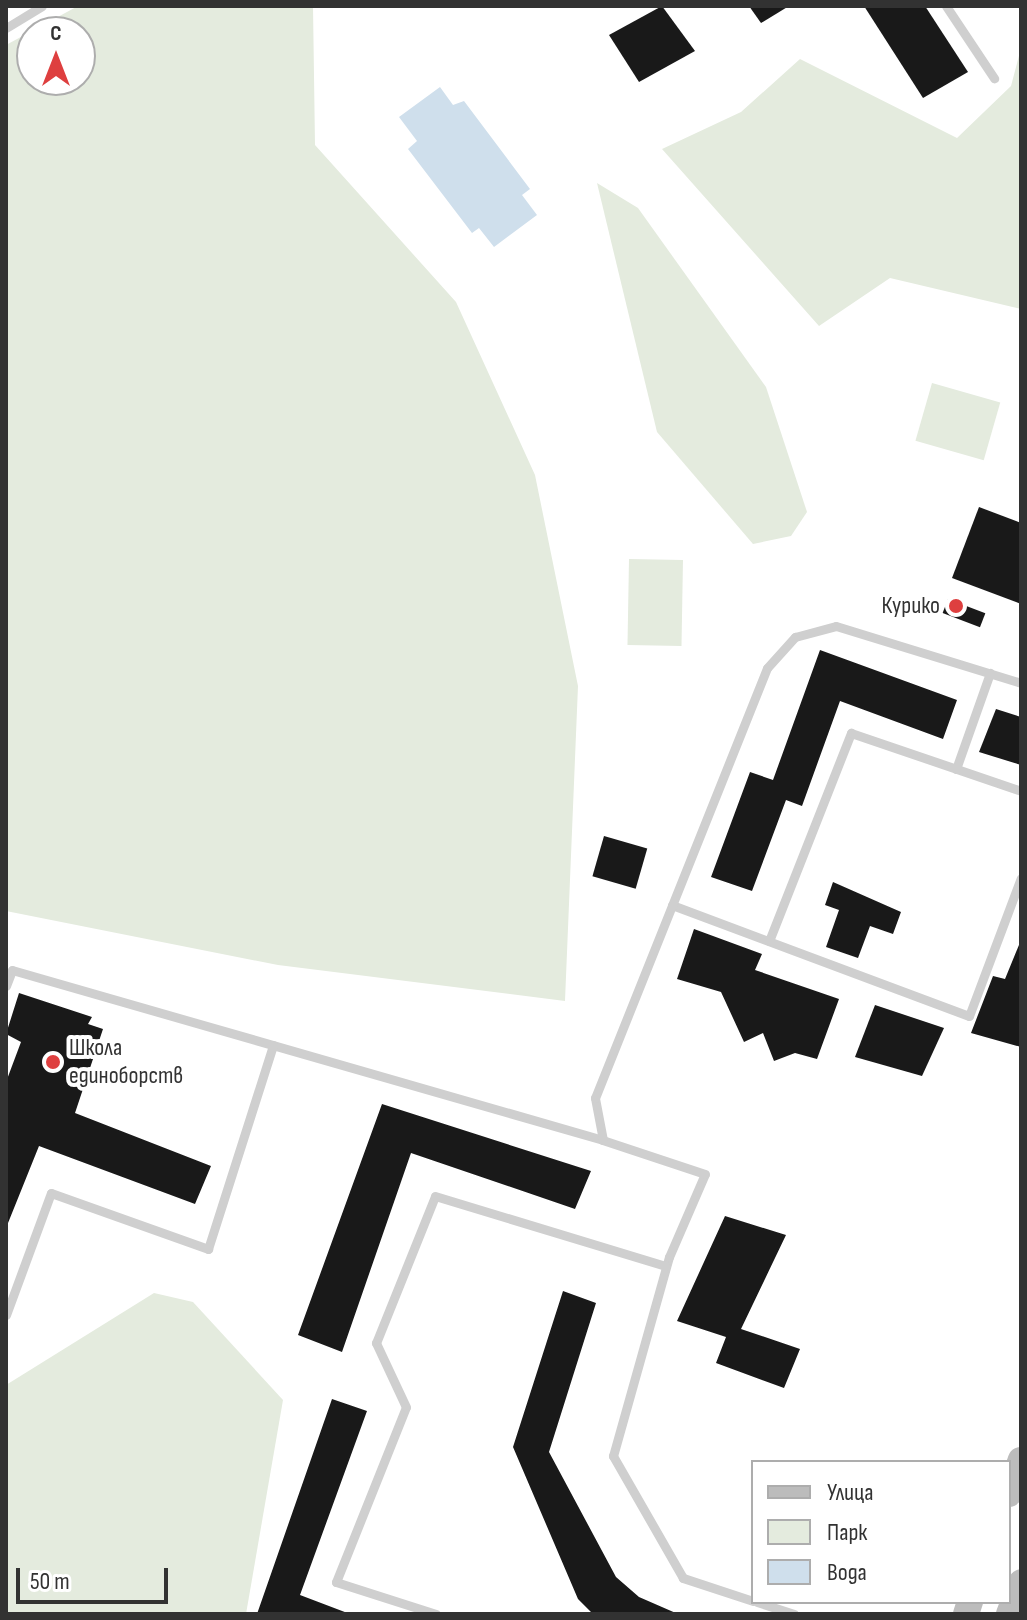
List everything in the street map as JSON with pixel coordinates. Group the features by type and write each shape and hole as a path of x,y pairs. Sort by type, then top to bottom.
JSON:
{"main road":[{"path":"1011,1488 1021,1460"},
{"path":"1009,1614 1021,1582"}],"lane":[{"path":"6,28 42,6"},
{"path":"946,6 994,78"},
{"path":"603,1140 595,1098 767,668 795,637 836,626 1021,683"},
{"path":"956,769 990,673"},
{"path":"769,941 851,733 1021,791"},
{"path":"672,905 969,1016 1021,878"},
{"path":"6,986 12,970 603,1140 705,1174 666,1266 613,1456 683,1578 751,1600"},
{"path":"6,1315 51,1193 208,1249 273,1045"},
{"path":"436,1614 336,1582 406,1407 376,1343 435,1196 666,1266"},
{"path":"764,1604 794,1614"}],"green space":[{"path":"78,6 313,6 315,145 456,302 535,475 578,686 565,1001 278,965 6,911 6,45 16,40 16,96 96,96 96,16 60,16"},
{"path":"1021,48 1021,309 890,278 819,326 662,149 741,112 800,59 957,138 1011,86"},
{"path":"597,183 638,208 766,387 807,512 791,536 753,544 657,432"},
{"path":"932,383 1000,403 984,460 915,441"},
{"path":"629,559 683,560 681,646 627,645"},
{"path":"154,1293 193,1302 283,1400 246,1614 6,1614 6,1385"}],"water":[{"path":"440,87 453,105 464,101 530,189 522,195 537,215 494,247 479,228 472,233 408,149 417,141 399,117"}],"building":[{"path":"662,6 695,51 639,82 609,35"},
{"path":"749,6 789,6 761,23"},
{"path":"864,6 925,6 968,72 923,98"},
{"path":"979,507 1021,523 1021,604 952,578"},
{"name":"Курико","path":"948,599 985,613 980,627 943,613"},
{"path":"820,650 957,700 943,739 840,701 802,806 786,800 752,891 711,877 750,772 773,780"},
{"path":"996,709 1021,717 1021,765 979,752"},
{"path":"604,836 647,848 636,889 592,876"},
{"path":"833,882 901,912 893,934 870,926 858,958 826,947 839,910 825,905"},
{"path":"694,929 762,954 755,970 839,999 817,1059 795,1053 774,1061 763,1033 744,1042 721,992 677,979"},
{"path":"1021,940 1021,1047 971,1033 993,976 1005,979"},
{"path":"19,993 92,1017 88,1024 103,1029 75,1113 211,1166 195,1204 39,1146 6,1228 6,1082 21,1042 6,1034"},
{"path":"875,1005 944,1028 922,1076 855,1057"},
{"path":"382,1104 591,1171 575,1209 411,1153 342,1352 298,1335"},
{"path":"725,1216 786,1235 741,1329 800,1349 784,1388 716,1363 726,1337 677,1321"},
{"path":"563,1291 596,1303 549,1452 616,1577 639,1597 678,1614 593,1614 578,1599 513,1447"},
{"path":"332,1399 367,1411 300,1595 350,1614 257,1614"}],"place":[{"name":"Курико","path":"956,606"},
{"name":"Школа единоборств","path":"53,1062"}]}
